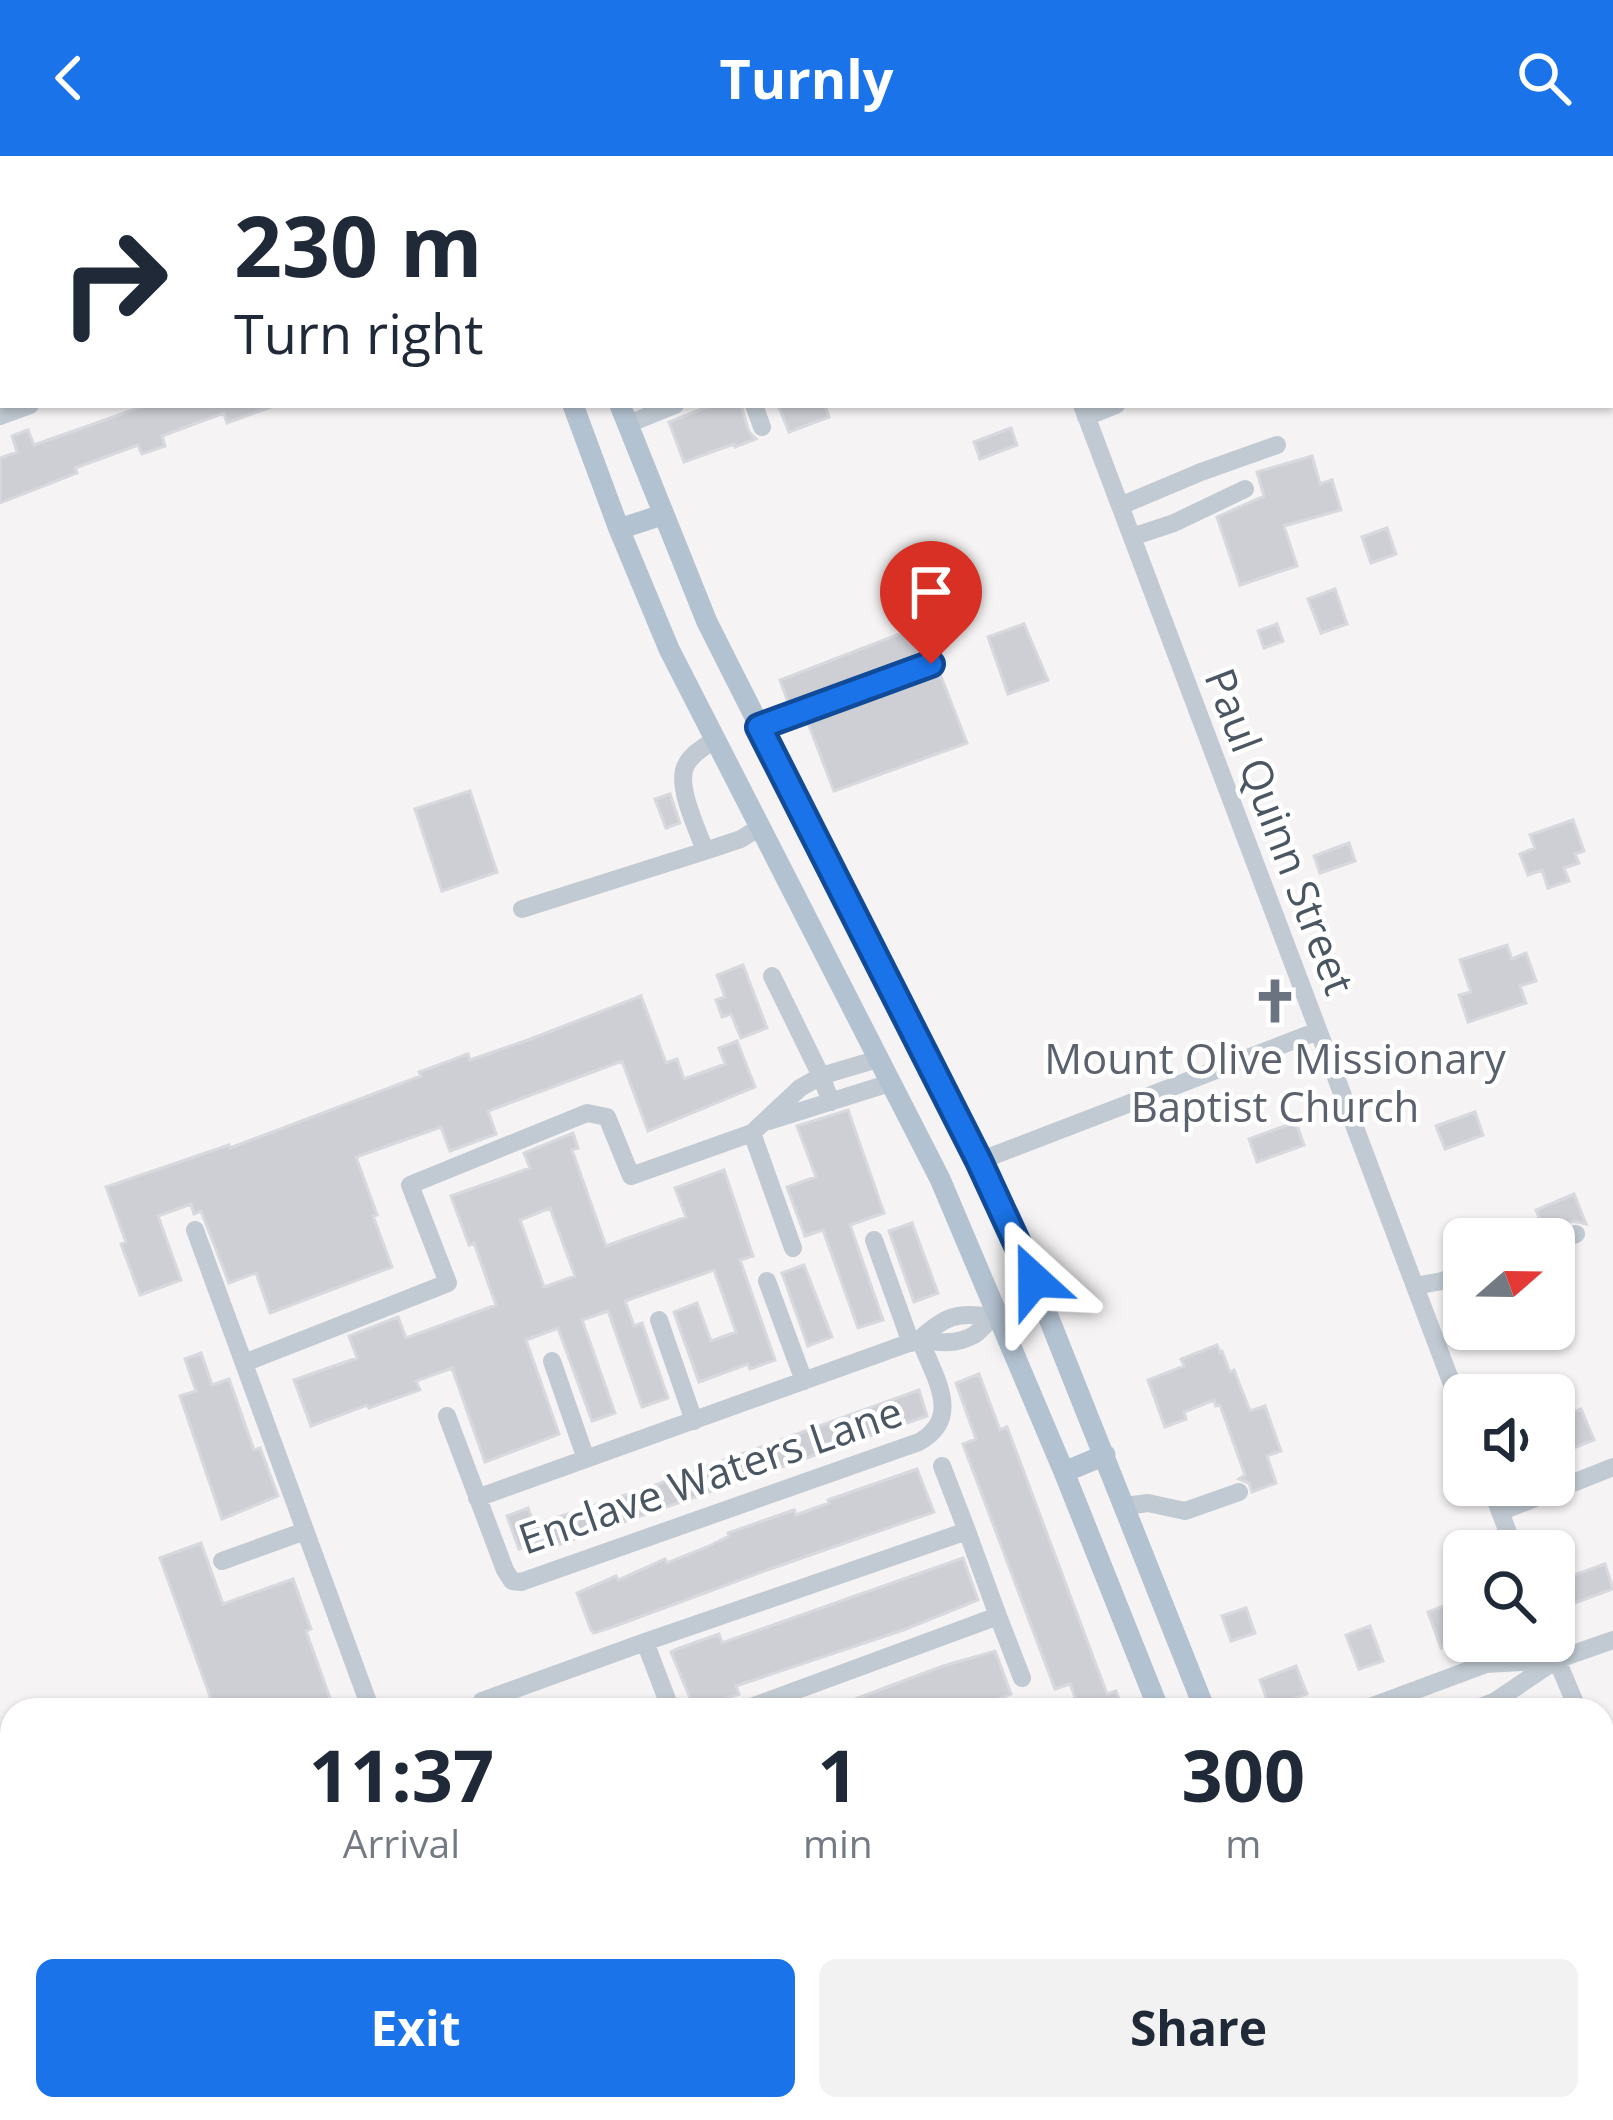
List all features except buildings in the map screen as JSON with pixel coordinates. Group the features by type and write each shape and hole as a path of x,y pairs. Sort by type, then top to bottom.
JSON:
{"main road":[{"path":"574,408 669,649 940,1179 1154,1698"},
{"path":"624,414 707,622 979,1161 1034,1280 1200,1698"},
{"path":"620,529 662,515"},
{"path":"760,827 800,807"},
{"path":"1064,1472 1105,1455"}],"street":[{"path":"624,414 658,408"},
{"path":"755,408 762,427"},
{"name":"Paul Quinn Street","path":"1084,411 1448,1374"},
{"path":"1120,506 1277,445"},
{"path":"1132,537 1245,489"},
{"path":"759,727 931,664"},
{"path":"705,851 682,778 694,755 716,739"},
{"path":"522,910 705,851 760,827"},
{"path":"772,976 831,1102"},
{"path":"979,1161 1318,1030"},
{"path":"760,1127 787,1098 821,1076 878,1059"},
{"path":"244,1363 448,1283 410,1185 587,1113 607,1117 632,1176 890,1083"},
{"path":"760,1127 793,1248"},
{"path":"195,1230 367,1698"},
{"path":"874,1240 915,1341"},
{"path":"767,1281 803,1382"},
{"path":"1415,1286 1443,1281"},
{"path":"476,1498 915,1341 952,1318 968,1313 994,1316"},
{"path":"915,1341 943,1344 961,1339 976,1334 994,1316"},
{"path":"952,1318 961,1339"},
{"path":"659,1320 694,1421"},
{"name":"Enclave Waters Lane","path":"447,1416 505,1570 512,1581 521,1582 935,1433 945,1406 915,1341"},
{"path":"552,1360 586,1460"},
{"path":"942,1466 1022,1678"},
{"path":"1500,1512 1613,1467"},
{"path":"1125,1506 1148,1503 1185,1511 1239,1492"},
{"path":"1498,1506 1507,1530"},
{"path":"222,1561 305,1531"},
{"path":"490,1698 967,1531"},
{"path":"775,1698 998,1616"},
{"path":"1575,1646 1613,1640"},
{"path":"645,1642 666,1698"},
{"path":"1394,1698 1495,1662"},
{"path":"1498,1698 1539,1662"},
{"path":"1557,1662 1573,1698"}],"place":[{"name":"Mount Olive Missionary Baptist Church","path":"1275,1001"}],"route":[{"path":"931,664 759,727 979,1161 1034,1280"}]}
